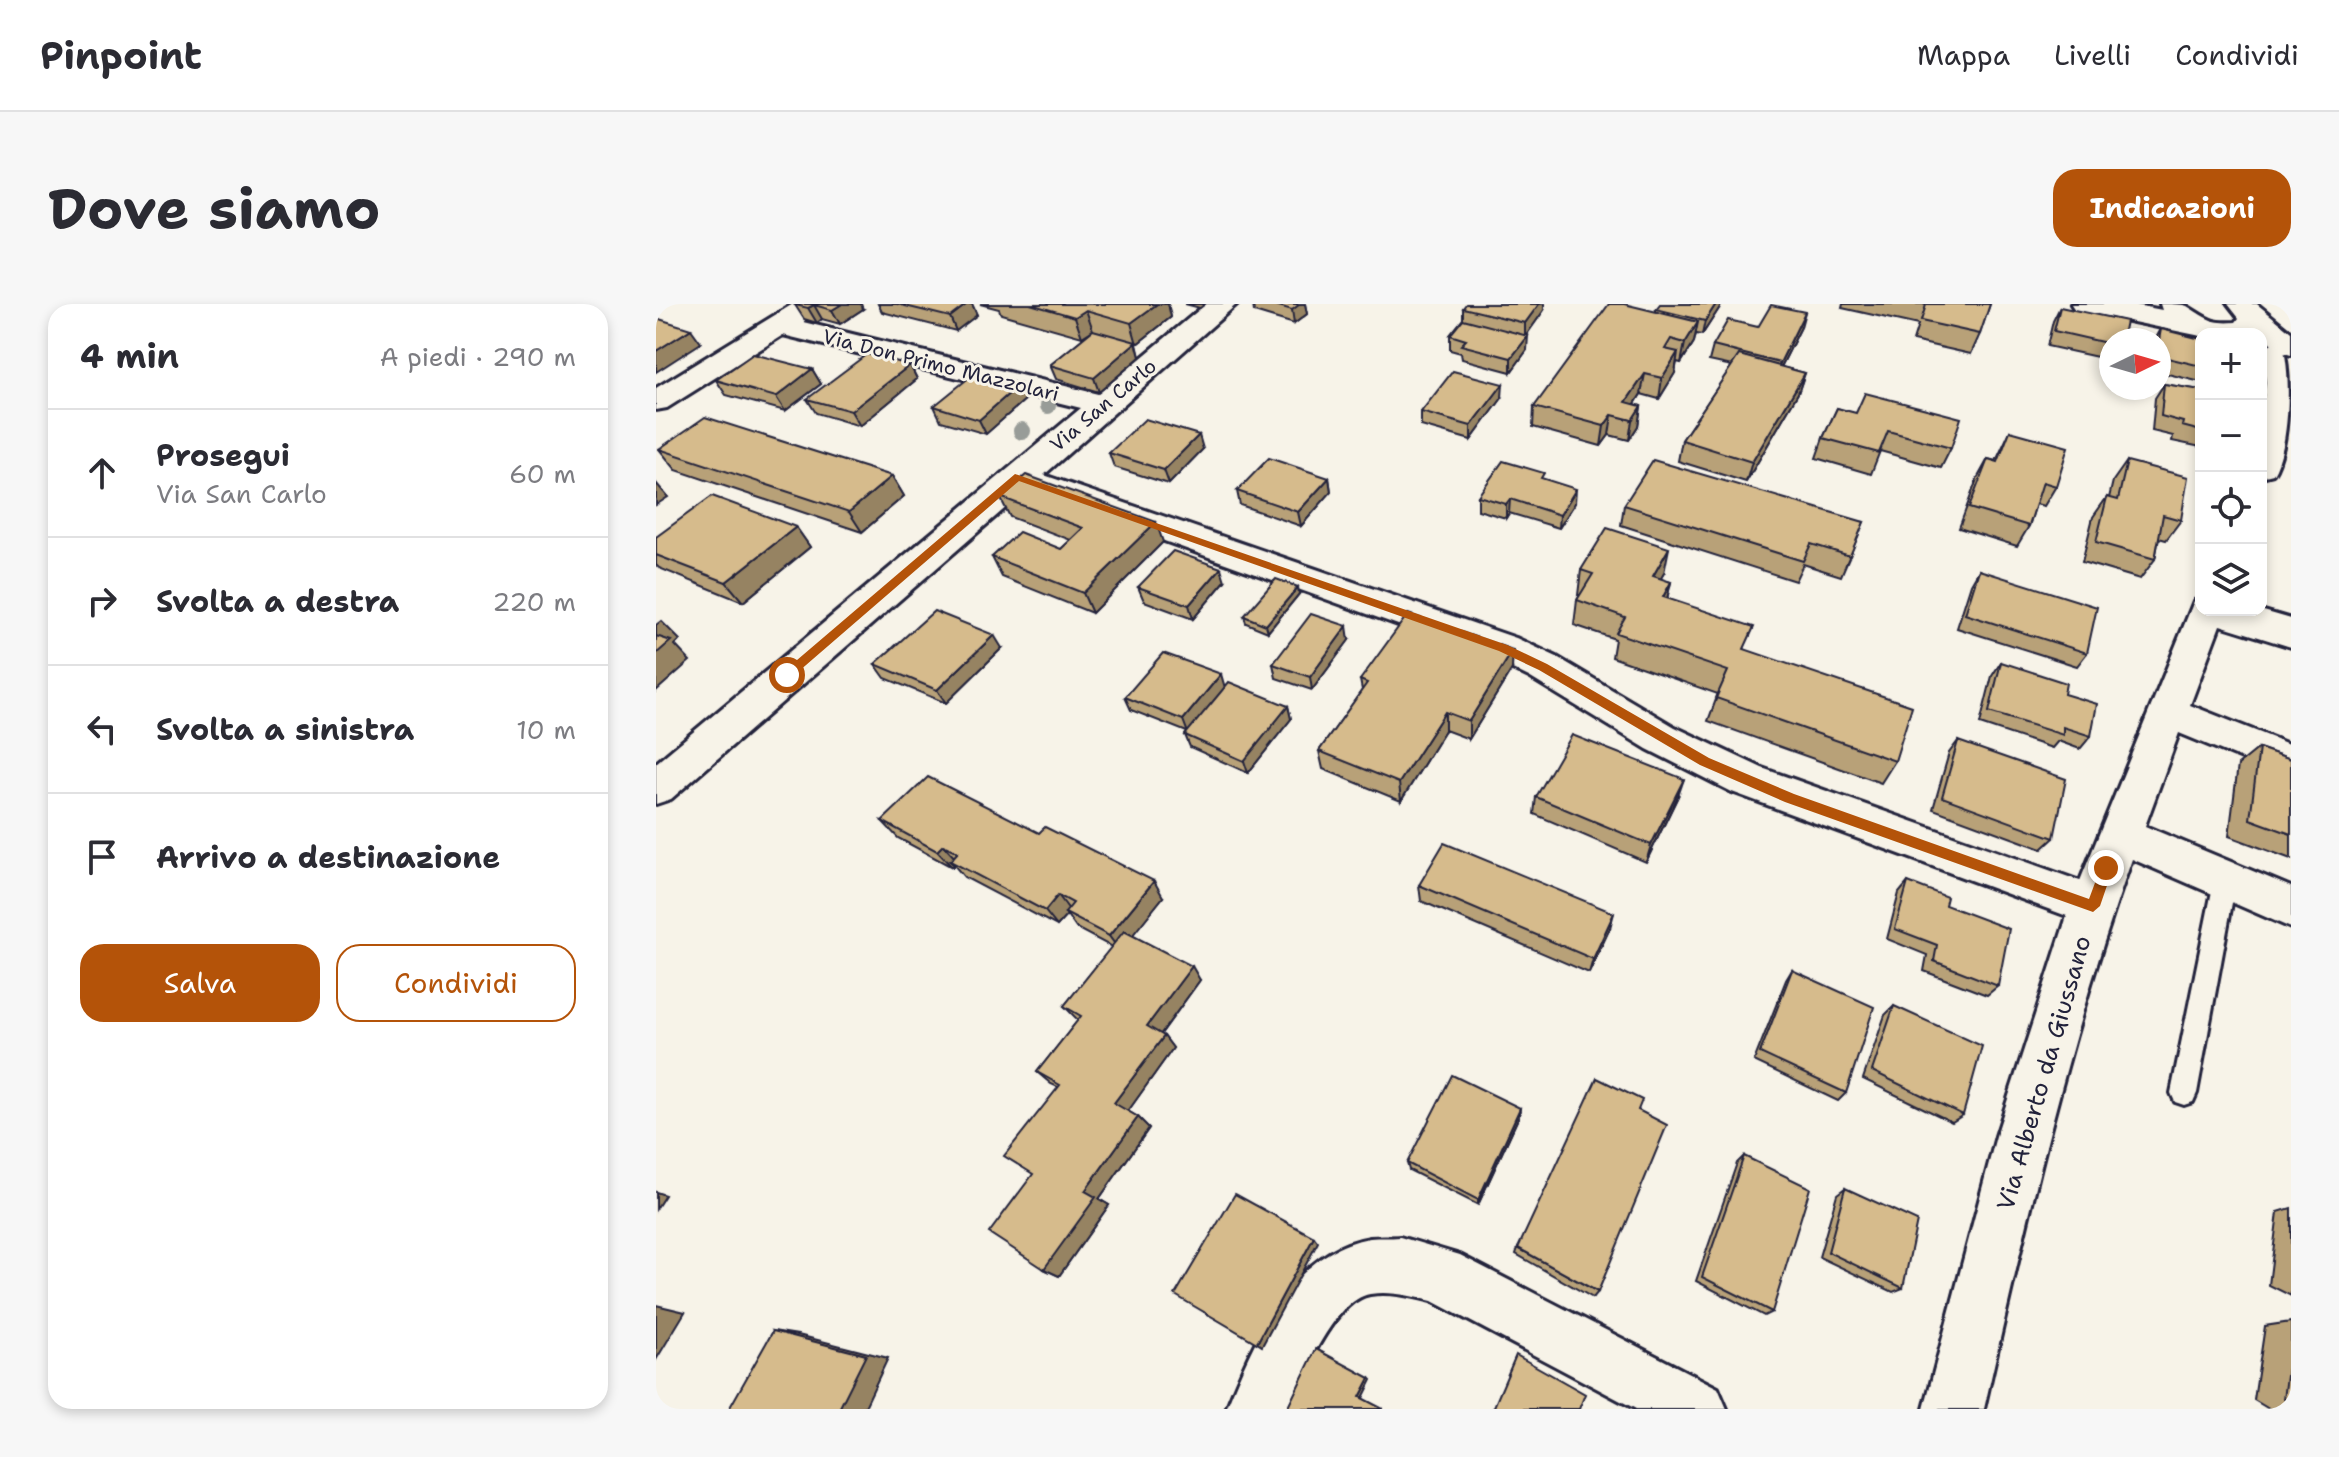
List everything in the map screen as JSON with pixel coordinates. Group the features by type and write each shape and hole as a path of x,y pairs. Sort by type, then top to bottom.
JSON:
{"street":[{"path":"657,400 811,304"},
{"name":"Via San Carlo","path":"656,787 1223,304"},
{"path":"2085,304 2200,328"},
{"path":"2172,304 2175,311 2206,328"},
{"name":"Via Don Primo Mazzolari","path":"778,325 1104,405"},
{"path":"2267,338 2284,370 2286,386 2285,407 2267,452"},
{"path":"1018,477 1503,648 1543,667 1661,738 1747,780 2093,906"},
{"path":"2267,480 2291,483"},
{"name":"Via Alberto da Giussano","path":"1954,1409 2021,1144 2093,906 2205,616"},
{"path":"2236,616 2291,633"},
{"path":"2168,712 2291,763"},
{"path":"2119,834 2291,908"},
{"path":"1256,1409 1303,1318 1320,1294 1344,1275 1368,1264 1396,1264 1440,1275 1697,1409"}],"lane":[{"path":"2184,1093 2225,881"}],"building":[{"path":"796,304 842,304 832,310"},
{"path":"897,304 967,304 950,317"},
{"path":"1030,304 1157,304 1131,323 1086,310 1075,317"},
{"path":"1272,304 1300,304 1292,310"},
{"path":"1466,304 1539,304 1525,323 1463,308"},
{"path":"1609,304 1624,304 1698,322 1685,343 1671,339 1665,349 1678,352 1662,378 1645,374 1626,402 1641,406 1632,420 1612,415 1604,426 1534,407"},
{"path":"1660,304 1716,304 1705,321 1656,309"},
{"path":"1923,304 1990,304 1980,334 1921,321 1926,305"},
{"path":"1771,305 1805,312 1780,363 1713,346 1728,320 1758,327"},
{"path":"2060,307 2126,321 2125,328 2099,328 2099,341 2054,331"},
{"path":"656,318 691,329 656,351"},
{"path":"1463,319 1528,336 1511,358 1461,345 1466,340 1450,335"},
{"path":"1093,330 1136,342 1094,378 1050,365"},
{"path":"2171,332 2195,338 2195,365 2171,359"},
{"path":"753,354 812,369 776,397 716,380"},
{"path":"867,354 910,365 851,411 807,399"},
{"path":"1739,355 1805,373 1752,462 1682,440"},
{"path":"1453,371 1503,384 1471,426 1421,412"},
{"path":"976,372 1020,384 979,420 934,406"},
{"path":"2171,385 2195,389 2195,429 2182,426 2183,422 2161,416 2162,400 2171,400"},
{"path":"1865,393 1961,418 1951,448 1888,431 1879,453 1823,438 1837,408 1856,413"},
{"path":"705,417 892,476 849,512 659,449"},
{"path":"1145,419 1199,435 1164,470 1109,453"},
{"path":"2010,431 2068,447 2056,486 2043,482 2029,526 1969,508 1988,459 1998,462"},
{"path":"1269,458 1329,478 1298,512 1237,491"},
{"path":"1653,460 1864,522 1850,556 1811,544 1803,561 1624,505"},
{"path":"1503,461 1544,473 1541,478 1576,489 1560,515 1510,499 1506,504 1478,496"},
{"path":"2127,461 2188,477 2181,520 2163,515 2155,559 2096,542 2107,497 2118,500"},
{"path":"1026,475 1156,522 1083,593 992,557 1019,532 1061,549 1083,528 1000,497"},
{"path":"712,496 796,527 726,582 656,555 656,537"},
{"path":"1607,528 1669,548 1653,576 1671,582 1663,597 1754,627 1744,649 1912,706 1895,761 1716,698 1728,671 1616,633 1625,617 1577,600 1593,574 1581,570"},
{"path":"1173,551 1221,568 1189,605 1138,587"},
{"path":"1979,570 2097,607 2087,653 1965,614"},
{"path":"1276,579 1298,587 1266,625 1244,616"},
{"path":"934,611 994,635 937,690 875,664"},
{"path":"1311,614 1347,626 1310,677 1273,664"},
{"path":"1408,614 1513,650 1469,721 1445,712 1399,783 1319,751 1367,683 1360,680"},
{"path":"656,636 671,641 656,654"},
{"path":"1163,653 1221,674 1183,720 1125,697"},
{"path":"2001,662 2066,683 2064,694 2097,704 2091,736 2063,727 2063,735 1989,712"},
{"path":"1229,682 1288,706 1244,761 1185,735"},
{"path":"1572,735 1684,779 1651,845 1536,797"},
{"path":"1958,741 2066,779 2054,838 1942,797"},
{"path":"2259,748 2291,759 2291,834 2250,819"},
{"path":"928,777 1039,833 1045,827 1154,881 1109,936 1065,913 1073,903 1058,895 1045,911 950,861 958,852 943,845 937,851 882,821"},
{"path":"1444,843 1614,913 1593,959 1419,885"},
{"path":"1908,882 1947,897 1945,905 2009,929 1998,986 1934,961 1937,945 1895,929"},
{"path":"1124,931 1192,966 1147,1026 1164,1036 1114,1103 1138,1117 1085,1191 1096,1197 1044,1269 989,1233 1033,1174 1004,1156 1060,1085 1037,1072 1081,1016 1064,1006"},
{"path":"1792,970 1874,1007 1846,1093 1760,1053"},
{"path":"1894,1006 1982,1046 1963,1115 1872,1071"},
{"path":"1452,1075 1520,1108 1478,1200 1407,1163"},
{"path":"1597,1078 1642,1100 1638,1110 1667,1125 1598,1292 1518,1248"},
{"path":"1744,1156 1810,1188 1772,1312 1702,1277"},
{"path":"1845,1188 1917,1221 1903,1288 1828,1252"},
{"path":"1235,1194 1314,1237 1257,1343 1175,1295"},
{"path":"773,1331 866,1355 839,1409 729,1409"},
{"path":"2291,1345 2291,1403 2284,1399"},
{"path":"1316,1349 1370,1378 1360,1397 1383,1409 1287,1409"},
{"path":"1516,1355 1585,1394 1579,1409 1493,1409"}],"route":[{"path":"787,675 1018,477 1503,648 1543,667 1661,738 1789,798 2093,906 2106,868"}]}
